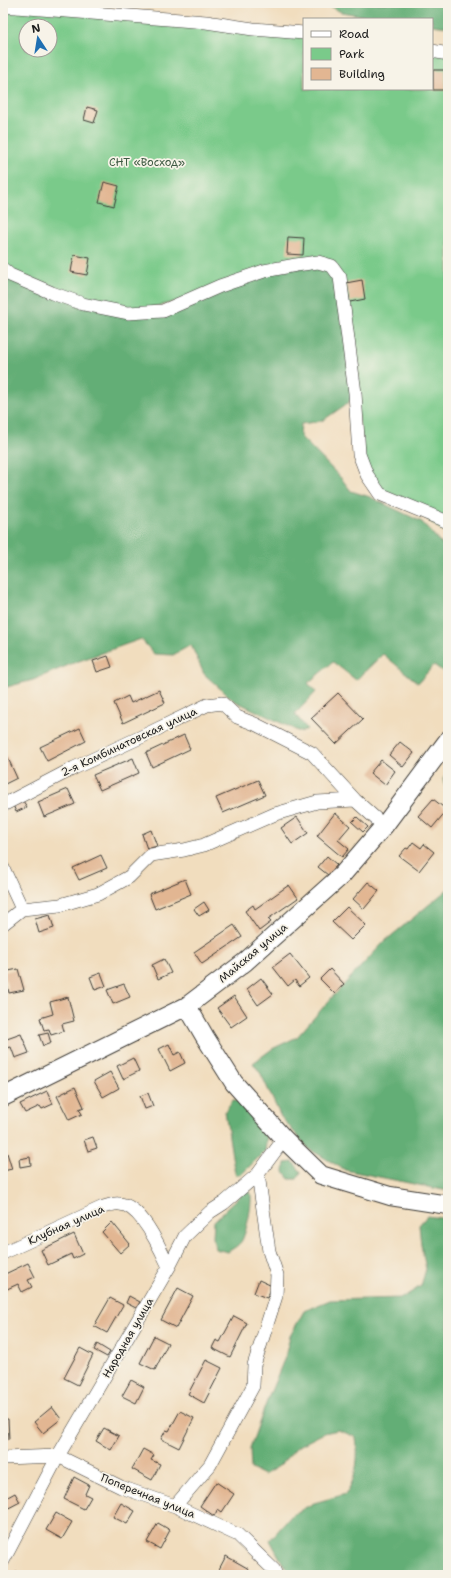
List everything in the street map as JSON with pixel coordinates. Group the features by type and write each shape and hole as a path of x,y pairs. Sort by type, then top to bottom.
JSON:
{"street":[{"path":"3,6 206,22 303,33"},
{"path":"433,51 448,54"},
{"path":"3,269 17,278 83,304 128,313 163,311 220,286 264,271 318,262 332,266 340,277 355,393 359,454 367,475 380,494 448,522"},
{"name":"2-я Комбинатовская улица","path":"3,805 74,768 141,738 207,705 222,703 237,717 255,724 312,753 354,800"},
{"name":"Майская улица","path":"3,1097 187,1006 245,962 342,875 384,826 448,740"},
{"path":"3,924 22,909 60,905 98,894 129,877 151,855 184,850 204,845 275,814 317,802 354,800 384,826"},
{"path":"3,868 22,909"},
{"path":"187,1006 234,1083 284,1139 321,1175 390,1196 448,1205"},
{"name":"Народная улица","path":"3,1561 58,1456 169,1267 185,1236 210,1212 224,1203 258,1174 284,1139"},
{"path":"174,1506 210,1464 253,1386 254,1365 276,1296 277,1275 269,1251 258,1174"},
{"name":"Клубная улица","path":"3,1253 103,1207 119,1203 130,1208 141,1218 157,1243 169,1267"},
{"name":"Поперечная улица","path":"3,1458 58,1456 121,1487 174,1506 238,1535 274,1570 276,1575"}],"green space":[{"path":"323,3 448,3 448,27 433,25 433,18 376,18 341,12"},
{"name":"СНТ «Восход»","path":"3,6 303,33 303,90 433,90 433,51 448,54 448,535 411,507 380,494 367,475 355,393 191,298 128,313 3,269"},
{"path":"332,266 355,393 348,403 322,421 301,424 300,436 341,478 351,491 370,497 422,522 448,551 448,675 434,665 418,683 383,654 356,680 333,662 308,683 316,692 295,714 307,729 300,732 233,700 204,674 191,645 173,655 154,654 141,639 76,662 33,680 3,688 3,269 83,304 163,311 264,271"},
{"path":"448,770 448,796 443,779"},
{"path":"448,889 448,1191 345,1170 309,1149 281,1117 261,1074 253,1063 272,1049 297,1037 385,941"},
{"path":"233,1100 236,1100 264,1125 267,1134 265,1151 242,1174 236,1175 225,1111"},
{"path":"293,1162 301,1172 297,1179 289,1179 284,1172 285,1163"},
{"path":"246,1190 250,1192 251,1202 247,1225 241,1242 228,1252 215,1249 213,1237 214,1221"},
{"path":"427,1216 448,1219 448,1575 291,1575 283,1564 270,1540 292,1515 314,1503 346,1494 355,1473 357,1452 356,1437 338,1430 324,1433 297,1447 279,1466 264,1475 251,1469 250,1448 285,1357 290,1336 304,1311 330,1300 402,1298 421,1286 426,1269 419,1225"}],"building":[{"path":"433,70 445,70 446,90 433,90"},
{"path":"87,107 98,110 94,123 84,120"},
{"path":"104,182 119,186 114,206 99,202"},
{"path":"288,237 304,238 303,255 287,254"},
{"path":"74,255 90,258 87,275 71,272"},
{"path":"362,280 365,299 350,302 346,283"},
{"path":"108,656 112,667 97,672 93,661"},
{"path":"159,690 165,703 123,723 114,703 128,696 131,703"},
{"path":"338,693 363,719 336,744 311,718"},
{"path":"80,728 86,741 47,761 40,747"},
{"path":"184,735 190,749 152,767 146,753"},
{"path":"400,742 414,753 403,767 389,755"},
{"path":"7,756 17,778 3,785 3,758"},
{"path":"133,758 139,773 100,790 93,775"},
{"path":"381,760 395,771 385,785 370,773"},
{"path":"258,780 265,795 223,813 216,798"},
{"path":"68,789 75,804 44,817 38,802"},
{"path":"433,799 447,810 432,828 418,816"},
{"path":"23,801 27,807 16,812 13,805"},
{"path":"335,813 350,826 338,840 349,849 342,857 317,836"},
{"path":"297,817 308,833 292,844 281,828"},
{"path":"357,817 368,827 363,832 352,822"},
{"path":"151,830 157,846 147,849 142,834"},
{"path":"413,842 421,848 424,844 434,852 419,871 399,856 406,848 408,849"},
{"path":"101,855 107,868 79,880 73,868"},
{"path":"327,856 337,865 328,875 318,867"},
{"path":"185,879 191,894 155,909 149,894"},
{"path":"368,882 379,891 364,909 353,899"},
{"path":"289,885 298,898 268,919 271,922 259,931 245,911 253,905 255,909"},
{"path":"204,902 209,910 199,916 194,909"},
{"path":"347,907 366,925 351,940 332,922"},
{"path":"50,915 54,928 39,933 35,919"},
{"path":"234,925 242,937 202,964 194,952"},
{"path":"290,954 309,978 299,986 295,980 288,986 273,967"},
{"path":"164,959 171,973 158,979 152,965"},
{"path":"18,969 24,990 9,993 4,972"},
{"path":"330,969 344,984 335,994 320,979"},
{"path":"101,973 106,986 95,990 90,977"},
{"path":"261,978 273,994 258,1005 247,989"},
{"path":"124,984 130,997 113,1004 107,990"},
{"path":"234,996 247,1016 231,1027 217,1008"},
{"path":"68,997 74,1021 62,1024 64,1031 51,1035 49,1029 44,1030 40,1018 53,1014 50,1002"},
{"path":"48,1033 51,1043 43,1046 39,1035"},
{"path":"21,1034 29,1053 15,1058 11,1047 7,1048 4,1040"},
{"path":"169,1044 174,1055 180,1052 185,1063 170,1071 159,1049"},
{"path":"133,1058 139,1071 123,1079 117,1066"},
{"path":"110,1072 119,1088 103,1097 94,1081"},
{"path":"75,1087 84,1107 79,1109 82,1114 69,1120 57,1096"},
{"path":"47,1091 53,1104 42,1109 40,1106 25,1113 20,1104"},
{"path":"148,1093 153,1106 145,1109 140,1096"},
{"path":"93,1137 97,1148 88,1151 84,1140"},
{"path":"7,1153 12,1169 3,1171 3,1155"},
{"path":"30,1157 31,1165 20,1167 19,1159"},
{"path":"112,1222 130,1244 120,1253 102,1232"},
{"path":"74,1234 83,1254 73,1259 71,1254 48,1265 41,1250"},
{"path":"28,1263 35,1277 28,1280 32,1287 22,1292 18,1284 5,1290 3,1287 3,1275"},
{"path":"259,1280 272,1286 267,1298 254,1293"},
{"path":"178,1288 193,1296 176,1328 161,1320"},
{"path":"129,1296 140,1302 136,1308 126,1303"},
{"path":"110,1298 123,1305 107,1333 94,1326"},
{"path":"234,1316 247,1323 230,1357 212,1348 216,1340 220,1342"},
{"path":"154,1336 168,1343 155,1370 140,1363"},
{"path":"97,1344 110,1352 107,1357 94,1350"},
{"path":"80,1348 93,1355 78,1385 64,1378"},
{"path":"206,1360 222,1368 204,1403 188,1394"},
{"path":"131,1380 144,1387 136,1403 122,1396"},
{"path":"52,1407 61,1419 43,1433 34,1422"},
{"path":"180,1411 194,1418 179,1448 161,1439 166,1430 169,1431"},
{"path":"3,1419 8,1419 9,1439 3,1439"},
{"path":"104,1428 119,1436 111,1450 96,1441"},
{"path":"143,1449 154,1455 151,1460 160,1464 152,1480 132,1469"},
{"path":"74,1477 89,1485 85,1494 91,1497 84,1509 64,1499"},
{"path":"216,1482 234,1494 222,1512 218,1509 214,1516 200,1506"},
{"path":"3,1492 6,1498 15,1493 20,1502 3,1511"},
{"path":"121,1503 135,1511 127,1524 113,1517"},
{"path":"56,1513 72,1522 62,1539 46,1530"},
{"path":"158,1523 170,1530 160,1549 147,1542"},
{"path":"226,1556 249,1569 245,1575 216,1575"},
{"path":"16,1571 25,1575 15,1575"}]}
